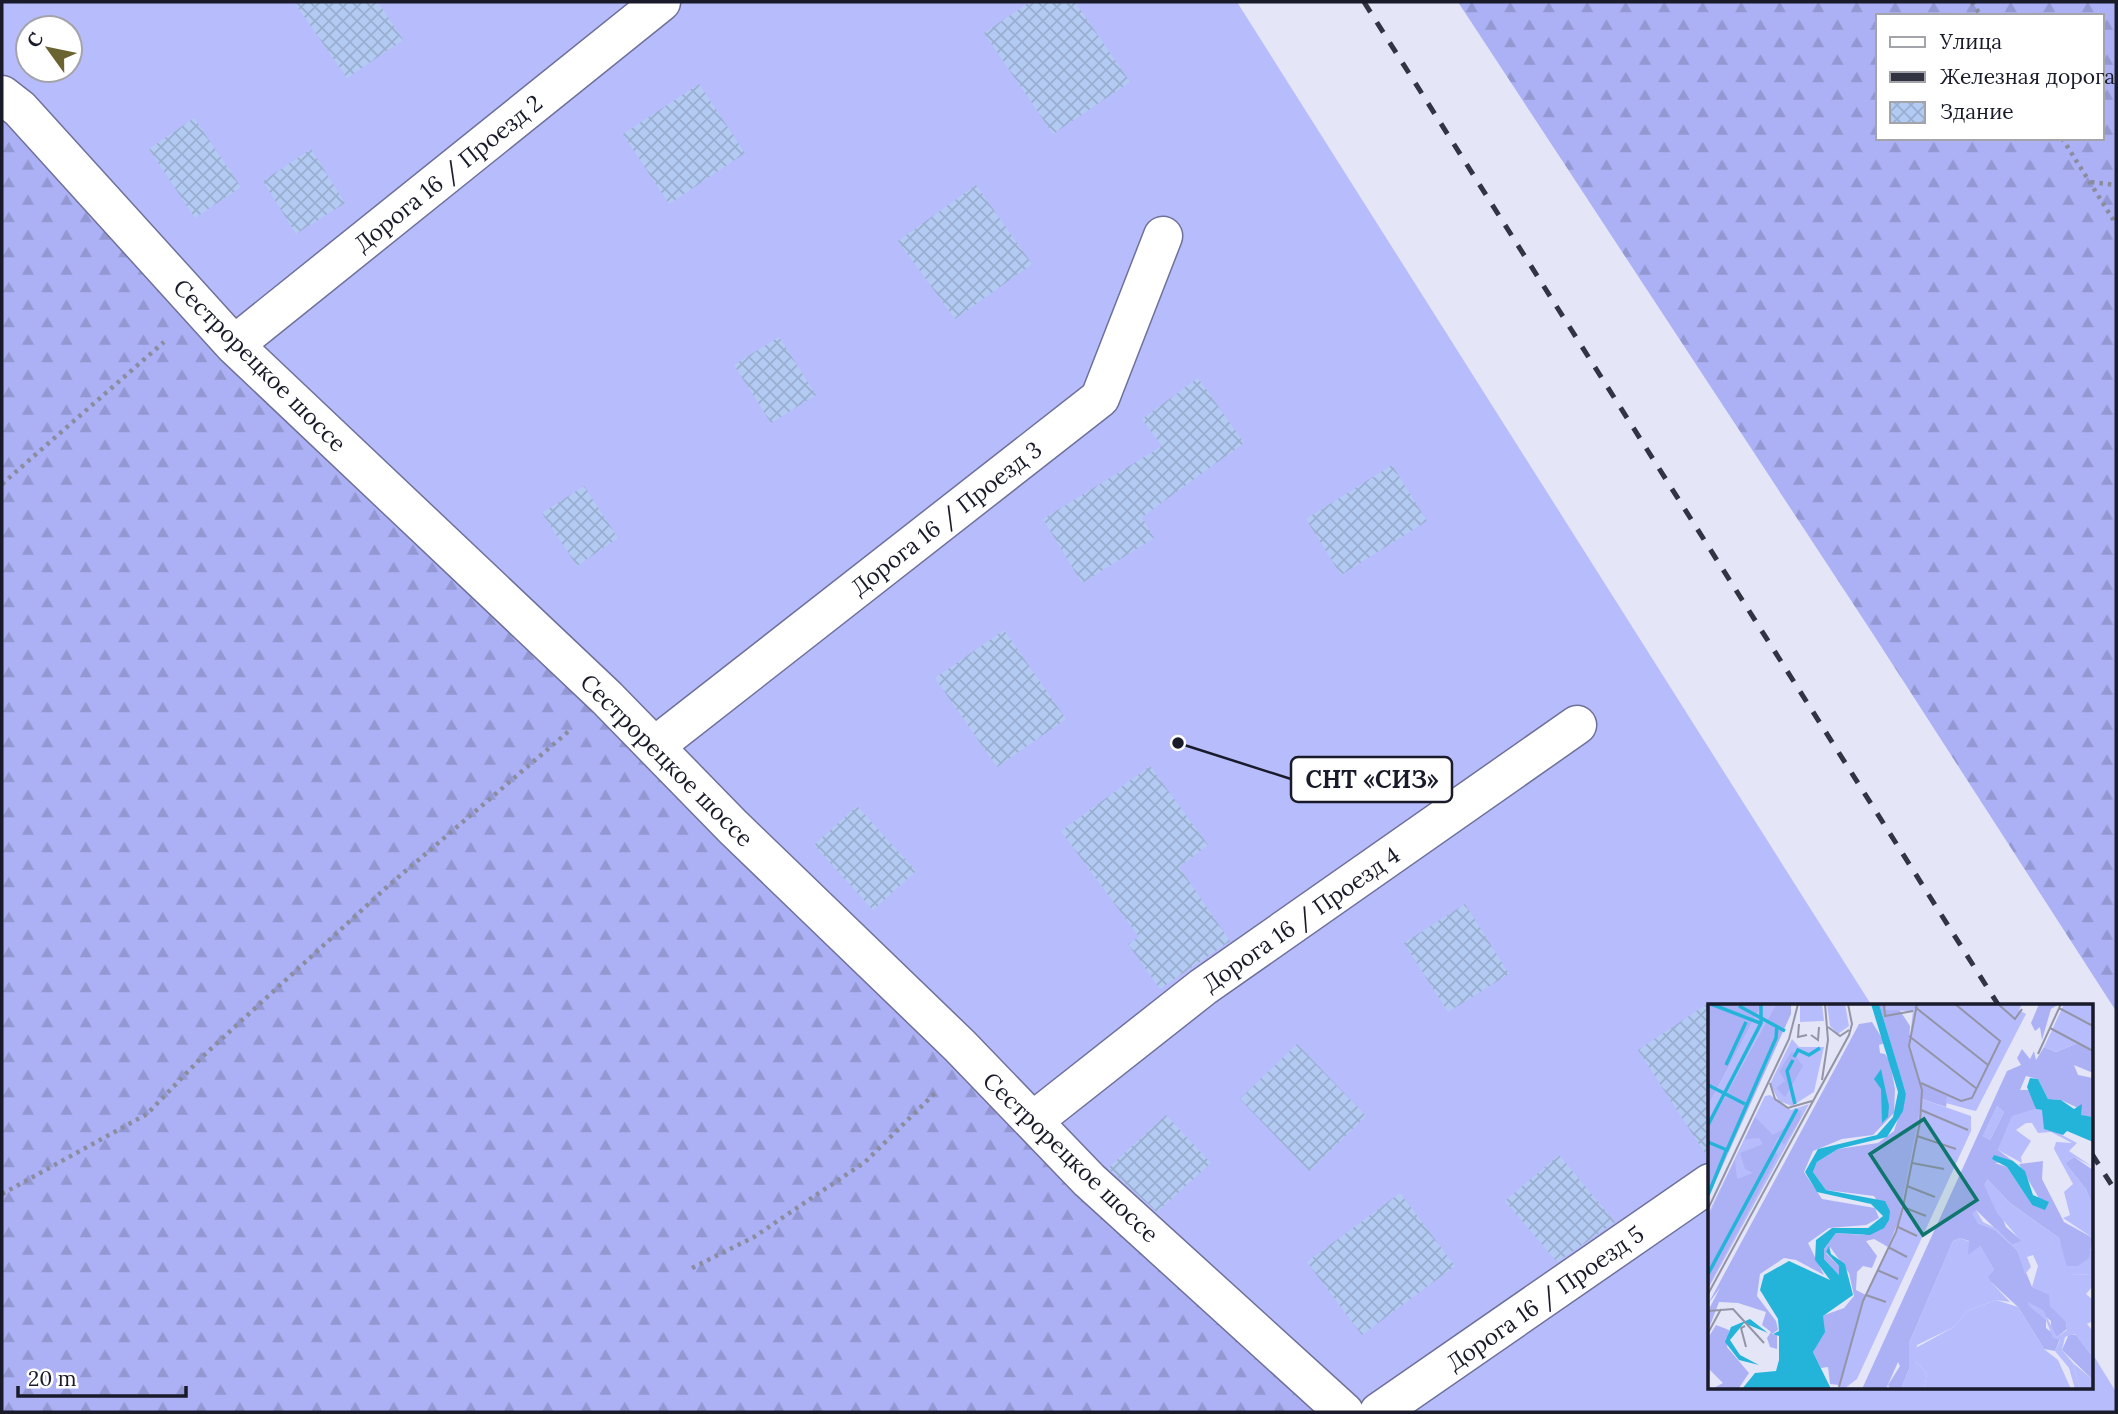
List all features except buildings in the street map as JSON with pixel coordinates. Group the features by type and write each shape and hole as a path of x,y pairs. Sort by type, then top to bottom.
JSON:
{"street":[{"name":"Дорога 16 / Проезд 2","path":"234,345 661,2"},
{"name":"Сестрорецкое шоссе","path":"2,95 20,109 234,345 607,698 733,827 960,1046 1089,1180 1344,1412"},
{"name":"Дорога 16 / Проезд 3","path":"655,746 1100,398 1163,236"},
{"name":"Дорога 16 / Проезд 4","path":"1033,1121 1203,987 1577,725"},
{"name":"Дорога 16 / Проезд 5","path":"1379,1412 1708,1184"}],"path":[{"path":"2063,140 2116,224"},
{"path":"2091,181 2116,185"},
{"path":"2,484 202,309"},
{"path":"2,1194 147,1114 202,1057 388,886 607,698"},
{"path":"692,1268 754,1237 865,1162 970,1058"}],"green space":[{"path":"1458,2 2116,2 2116,1011 1873,634"},
{"path":"2,95 1340,1412 2,1412"}],"shaded area":[{"path":"2,2 1237,2 1871,1004 1708,1004 1708,1390 2094,1390 2094,1356 2116,1392 2116,1412 1340,1412 2,95"}],"railway":[{"path":"1364,2 1998,1004"},
{"path":"2094,1157 2116,1192"}],"place":[{"name":"СНТ «СИЗ»","path":"1178,743"}]}
